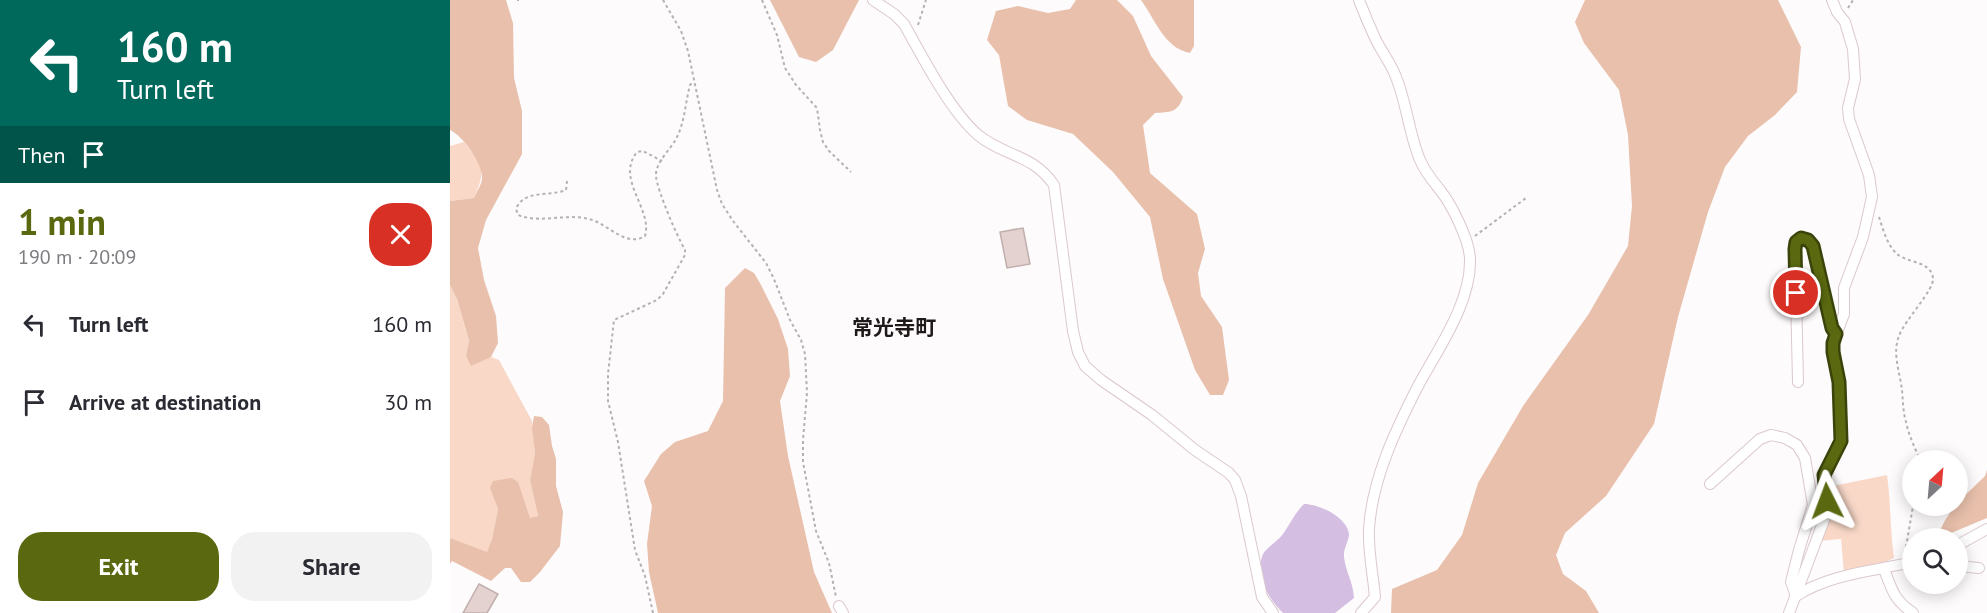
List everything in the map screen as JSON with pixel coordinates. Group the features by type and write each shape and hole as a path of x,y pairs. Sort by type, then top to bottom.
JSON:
{"street":[{"path":"873,0 894,14 903,24 955,109 967,124 993,146 1037,165 1054,185 1073,331 1078,352 1085,366 1195,450 1229,472 1241,496 1262,597 1273,613"},
{"path":"1359,0 1375,39 1397,79 1420,159 1428,176 1447,200 1466,242 1470,258 1469,281 1461,305 1387,454 1377,486 1371,508 1369,531 1375,597 1361,613"},
{"path":"1789,613 1827,512 1824,475 1841,441 1839,382 1833,343 1844,314 1844,288 1863,237 1872,197 1869,175 1849,119 1848,108 1855,79 1854,49 1845,22 1837,12 1832,0"},
{"path":"1798,382 1795,249 1796,242 1801,238 1808,240 1813,246 1832,328 1836,334"},
{"path":"1710,484 1760,439 1771,435 1785,438 1797,445 1805,458 1813,505 1791,582 1796,596"},
{"path":"1968,539 1987,529"},
{"path":"1796,596 1828,581 1902,567"},
{"path":"1968,567 1978,568"},
{"path":"1884,569 1893,592 1901,604 1913,613"}],"path":[{"path":"663,0 681,32 688,51 717,190 722,204 766,263 790,321 801,340 805,354 807,386 803,440 805,482 816,531 829,562 841,610"},
{"path":"762,0 777,35 785,68 796,85 817,108 820,130 829,151 851,172"},
{"path":"914,43 926,0"},
{"path":"653,613 645,576 635,550 618,442 608,401 608,374 614,320 657,300 663,294 685,255 656,176 682,126 690,85 694,81"},
{"path":"567,181 566,190 560,193 526,198 519,203 516,209 518,215 538,219 588,218 629,239 639,240 645,237 646,219 632,186 631,163 637,152 643,151 662,161"},
{"path":"1872,197 1887,239 1897,254 1926,267 1933,275 1933,285 1906,321 1898,338 1896,352 1904,419 1915,450"},
{"path":"1466,242 1526,198"}],"shaded area":[{"path":"450,0 506,0 513,23 514,78 522,111 522,154 486,220 478,248 484,280 496,316 498,343 491,357 471,366 466,356 469,341 457,299 450,285 450,201 474,198 482,176 470,150 450,130"},
{"path":"770,0 859,0 833,50 816,62 799,57"},
{"path":"1076,0 1117,0 1133,16 1151,56 1183,97 1176,109 1155,113 1143,125 1150,173 1197,214 1205,249 1198,273 1201,296 1222,327 1229,380 1223,395 1210,395 1195,370 1163,279 1150,217 1113,172 1073,134 1027,120 1008,106 999,55 987,40 996,11 1018,6 1048,13 1070,9"},
{"path":"1141,0 1194,0 1194,46 1190,53 1181,50 1167,39"},
{"path":"1585,0 1778,0 1801,47 1797,92 1775,115 1748,136 1725,167 1708,212 1678,317 1654,424 1606,496 1565,533 1556,555 1563,574 1586,591 1599,613 1391,613 1392,589 1437,570 1462,535 1478,483 1523,406 1588,315 1628,246 1632,206 1628,135 1619,90 1584,43 1575,22"},
{"path":"464,142 479,163 481,180 474,198 450,201 450,146"},
{"path":"745,268 754,273 760,283 778,319 788,349 790,376 780,401 788,456 814,572 832,613 658,613 649,572 647,544 652,506 644,481 661,454 675,442 708,431 723,401 725,288"},
{"path":"450,285 457,299 469,342 466,356 471,365 491,357 499,360 532,421 535,453 530,480 538,516 530,519 491,488 498,509 487,553 450,538"},
{"path":"534,416 542,417 549,425 556,459 556,486 563,512 560,546 530,582 521,582 511,568 505,568 491,581 452,561 450,564 450,538 487,552 498,509 490,488 493,481 512,478 518,482 530,518 538,516 530,480 535,453 532,428"},
{"path":"1987,470 1987,518 1963,528 1942,528 1948,516 1968,516 1968,493 1985,476"},
{"path":"1887,475 1894,558 1872,568 1844,573 1841,539 1819,541 1828,487"},
{"path":"1304,504 1317,506 1338,517 1349,534 1344,557 1354,598 1335,613 1283,613 1264,586 1260,570 1263,554 1283,534"}],"building":[{"path":"1023,228 1030,264 1007,268 1000,232"},
{"path":"479,584 498,594 487,613 463,613"}],"district":[{"name":"常光寺町","path":"894,328"}],"route":[{"path":"1796,293 1795,249 1796,242 1801,238 1808,240 1813,246 1832,328 1836,334 1833,352 1839,382 1841,441 1824,475 1827,501"}]}
